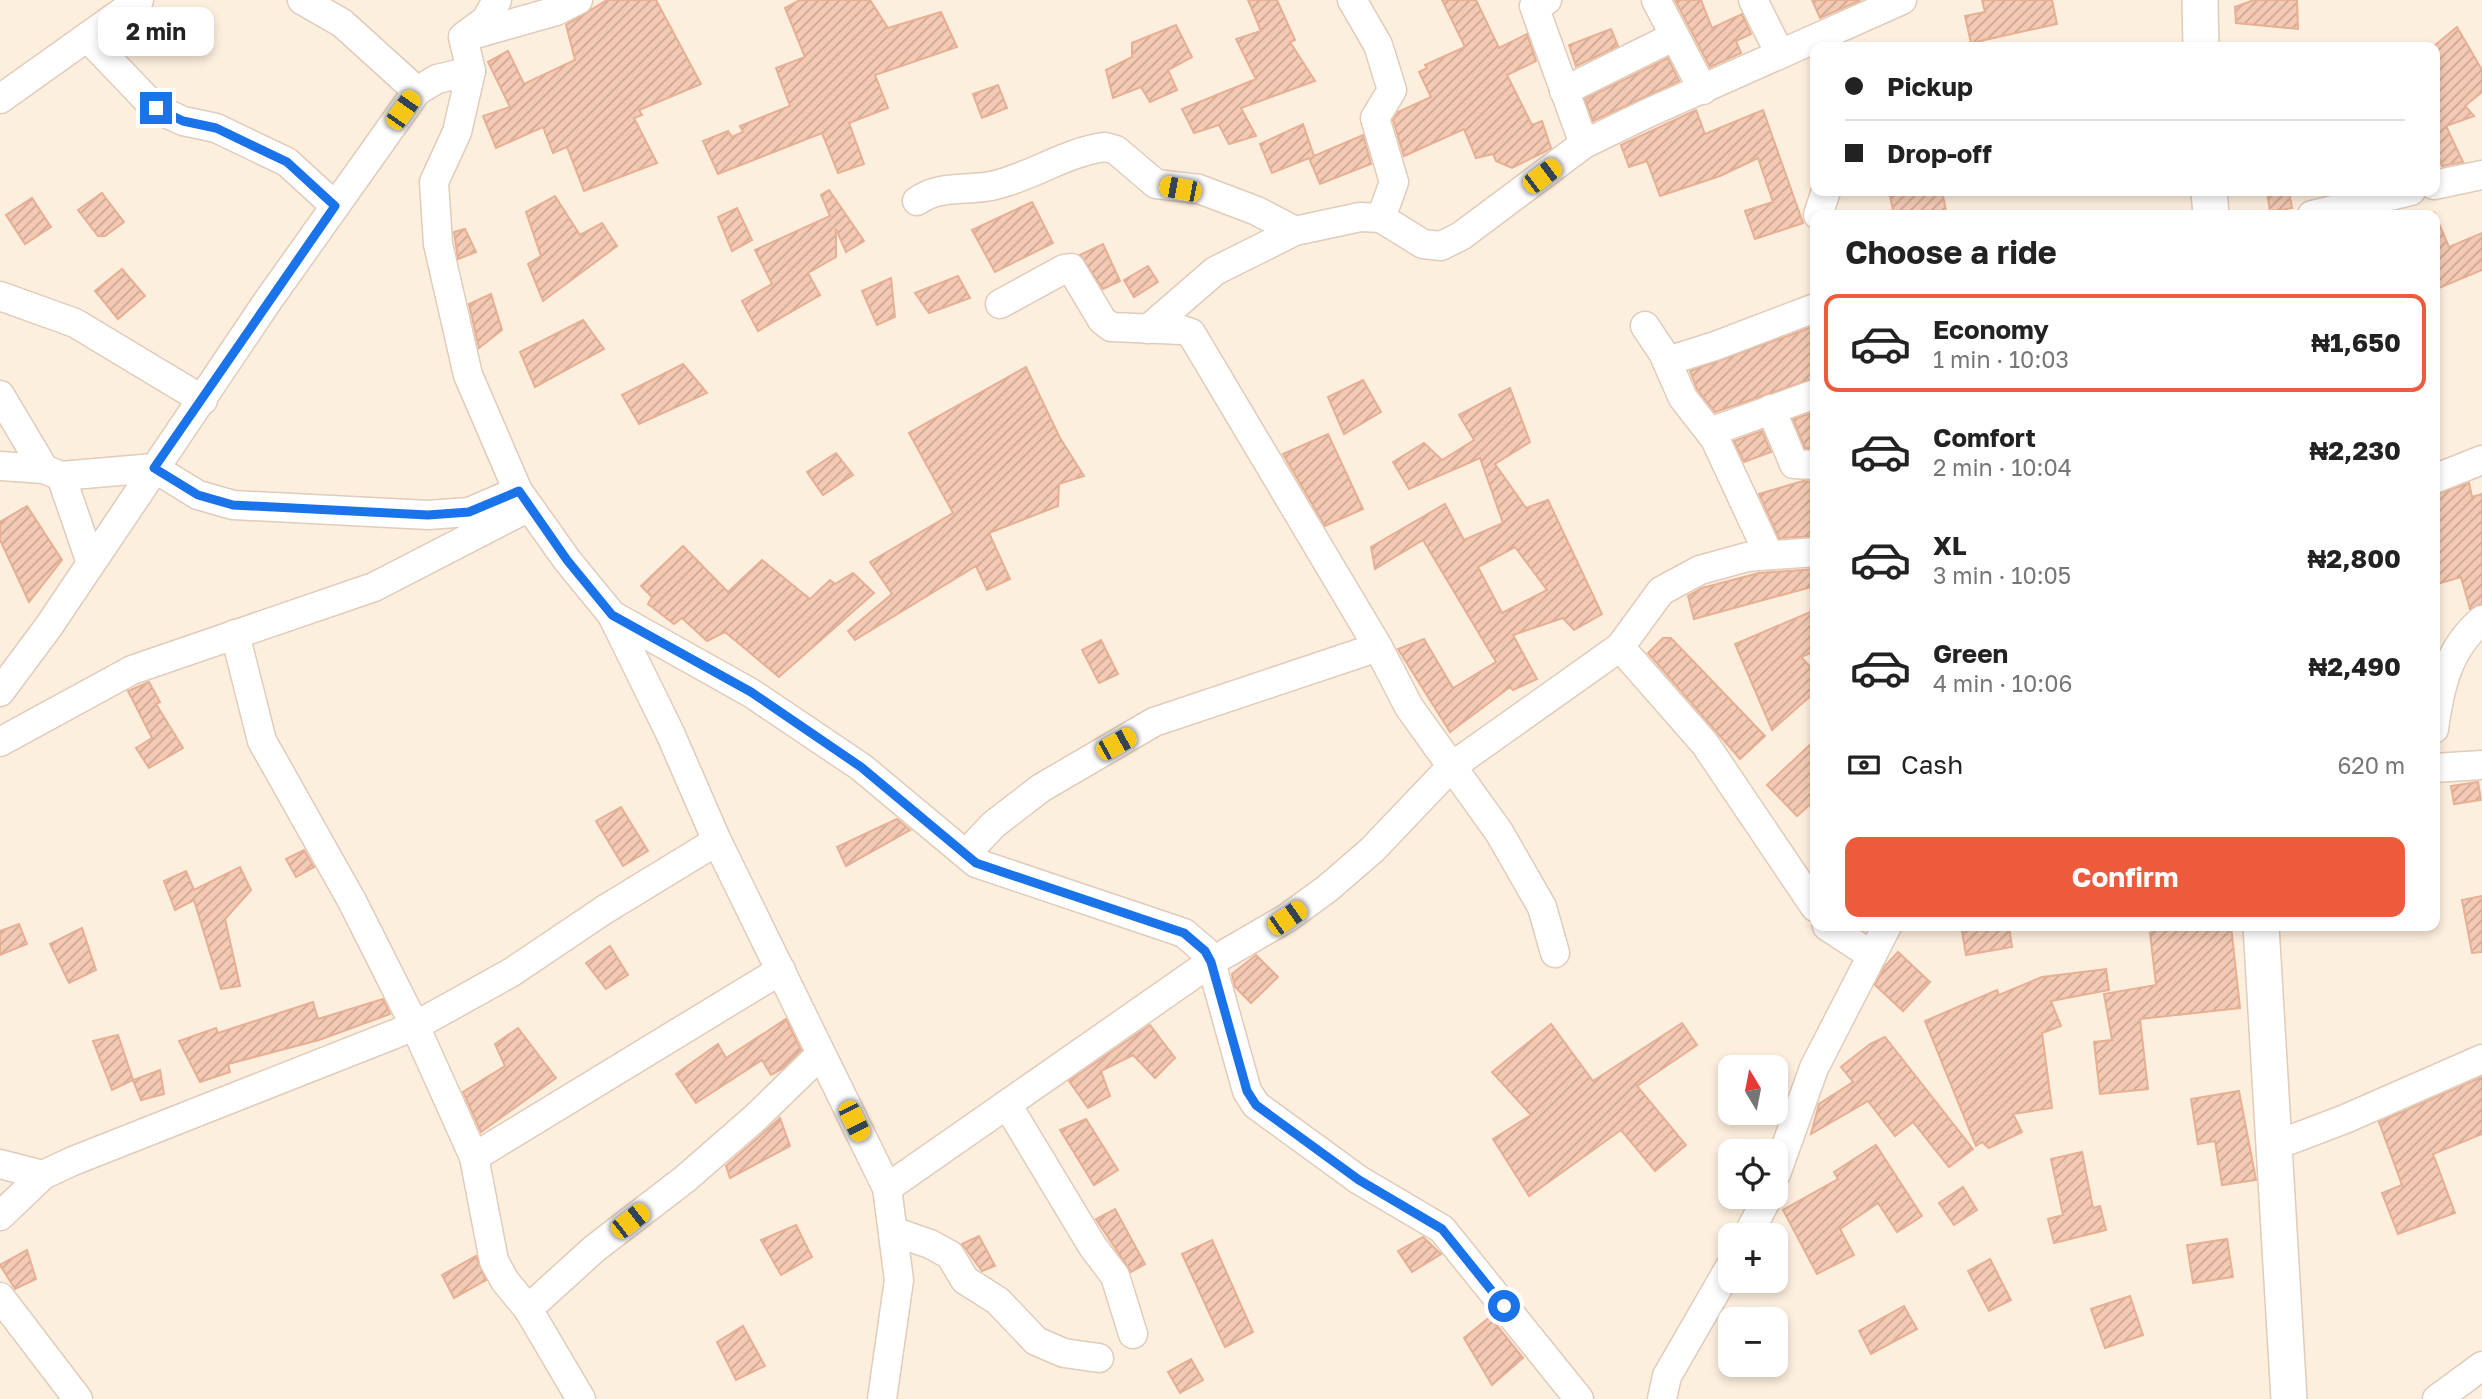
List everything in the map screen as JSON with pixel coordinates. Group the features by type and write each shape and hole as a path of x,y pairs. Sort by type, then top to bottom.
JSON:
{"street":[{"path":"0,99 139,0"},
{"path":"302,0 342,23 417,91"},
{"path":"463,37 556,11 579,0"},
{"path":"1352,0 1378,45 1392,90 1375,118 1394,182 1381,218"},
{"path":"1656,0 1703,90"},
{"path":"1753,0 1780,54"},
{"path":"1148,329 1215,271 1295,231 1360,217 1381,218 1423,244 1441,246 1480,222 1584,144 1902,0"},
{"path":"2200,0 2201,42"},
{"path":"1537,2 1564,91 1584,144"},
{"path":"485,7 463,37 471,71 457,132 434,182 438,244 468,375 524,499 612,615 670,733 717,841 887,1188 895,1232 899,1280 882,1399"},
{"path":"87,37 156,108 183,121 216,128 287,162 335,206"},
{"path":"1564,91 1673,37"},
{"path":"0,692 417,91 437,79 471,71"},
{"path":"917,201 935,192 1002,182 1067,157 1105,147 1116,150 1156,184 1199,190 1257,211 1295,231"},
{"path":"2440,184 2482,175"},
{"path":"2332,210 2390,196"},
{"path":"1000,304 1064,269 1071,268 1102,320 1111,327 1182,330 1191,333 1378,647 1409,707 1499,832 1542,907 1555,953"},
{"path":"0,296 75,323 202,400"},
{"path":"1667,361 1810,310"},
{"path":"1645,326 1667,361 1683,398 1710,432 1769,555"},
{"path":"0,395 53,472 91,564"},
{"path":"1710,432 1810,396"},
{"path":"1771,409 1794,464 1810,465"},
{"path":"2440,477 2482,460"},
{"path":"0,466 53,472 154,468 198,495 233,505 428,515 469,512 524,499"},
{"path":"0,742 132,670 374,587 524,499"},
{"path":"887,1188 1211,962 1287,918 1328,888 1372,850 1451,767 1620,647 1661,592 1700,570 1746,557 1810,552"},
{"path":"612,615 751,692 861,767 976,863 1184,933 1205,951 1211,962 1247,1091 1256,1105 1359,1180 1442,1229 1579,1399"},
{"path":"2440,692 2460,641 2482,620"},
{"path":"235,634 262,741 352,901 415,1026 474,1157 494,1261 505,1281 528,1309 581,1399"},
{"path":"966,854 993,825 1041,788 1154,722 1378,647"},
{"path":"1620,647 1705,744 1810,900"},
{"path":"2440,768 2482,765"},
{"path":"0,1216 43,1175 415,1026 512,972 604,910 717,841"},
{"path":"1835,931 1871,955"},
{"path":"1788,1141 1814,1068 1884,931"},
{"path":"2261,931 2289,1399"},
{"path":"474,1157 781,970"},
{"path":"528,1309 594,1249 685,1179 755,1118 821,1054"},
{"path":"2274,1146 2345,1119 2482,1059"},
{"path":"1008,1106 1093,1247 1115,1276 1133,1334"},
{"path":"0,1164 43,1175"},
{"path":"895,1232 950,1255 965,1280 998,1300 1036,1340 1064,1353 1099,1358"},
{"path":"1662,1399 1667,1376 1718,1288"},
{"path":"0,1297 78,1399"},
{"path":"2437,1399 2482,1366"}],"building":[{"path":"607,0 656,0 701,84 639,110 642,115 634,118 657,163 584,191 567,147 553,153 543,127 496,148 483,116 510,107 488,62 508,51 524,84 575,60 566,25"},
{"path":"800,0 870,0 888,28 941,12 957,47 875,75 888,108 849,123 864,164 838,173 822,133 718,174 703,141 728,131 732,137 743,132 740,126 790,106 776,68 805,57 785,8"},
{"path":"1248,0 1277,0 1295,40 1290,42 1315,81 1241,108 1256,136 1229,144 1219,125 1194,133 1182,109 1256,79 1236,39 1261,31"},
{"path":"1442,0 1476,0 1499,48 1527,34 1536,61 1507,75 1532,125 1542,121 1551,148 1512,168 1496,161 1493,154 1476,158 1464,129 1404,156 1393,120 1398,112 1431,97 1419,72 1427,68 1425,65 1465,47"},
{"path":"1675,0 1701,0 1712,28 1742,14 1751,34 1736,41 1741,53 1710,67"},
{"path":"1812,0 1861,0 1820,18"},
{"path":"1982,0 2052,0 2057,24 1971,42 1965,16 1985,12"},
{"path":"2254,0 2297,0 2298,29 2236,23 2235,7"},
{"path":"1176,25 1192,57 1168,70 1177,90 1150,102 1141,87 1113,98 1106,70 1132,57 1132,43"},
{"path":"2457,27 2482,70 2482,92 2465,106 2474,116 2446,126 2463,162 2442,166 2440,160 2439,42"},
{"path":"1611,29 1618,46 1576,66 1569,45"},
{"path":"1668,58 1679,81 1593,121 1585,99"},
{"path":"998,85 1007,108 982,118 973,94"},
{"path":"1696,110 1705,134 1763,110 1803,223 1755,239 1745,211 1773,202 1758,158 1720,176 1660,196 1647,161 1629,167 1621,145"},
{"path":"1303,124 1314,156 1363,135 1371,164 1320,184 1309,158 1272,173 1260,144"},
{"path":"829,190 864,241 846,252 836,229 836,257 808,273 820,295 758,331 742,301 772,284 755,250 830,216 821,195"},
{"path":"102,193 124,222 105,236 98,236 78,210"},
{"path":"555,196 580,235 602,223 617,246 543,301 528,264 541,256 526,212"},
{"path":"1890,196 1943,196 1946,210 1893,210"},
{"path":"2268,196 2290,196 2292,208 2270,210"},
{"path":"32,198 51,227 25,244 6,215"},
{"path":"1032,202 1053,243 995,272 972,230"},
{"path":"737,208 752,240 732,251 718,217"},
{"path":"2440,226 2449,247 2482,233 2482,270 2440,288"},
{"path":"465,229 476,252 458,259 454,232"},
{"path":"1103,244 1120,281 1103,289 1080,255"},
{"path":"1148,266 1158,282 1134,297 1124,280"},
{"path":"122,269 145,296 118,319 95,291"},
{"path":"958,276 970,298 929,313 915,293"},
{"path":"891,278 895,317 877,325 862,291"},
{"path":"491,294 502,330 479,348 469,304"},
{"path":"583,320 604,349 535,387 520,352"},
{"path":"1810,328 1810,380 1715,412 1697,389 1690,371"},
{"path":"683,364 707,393 639,424 622,395"},
{"path":"1026,367 1060,438 1084,476 1059,484 1058,506 989,533 1010,579 987,590 976,566 855,640 848,631 892,594 870,562 953,513 909,433"},
{"path":"1363,380 1381,412 1344,434 1328,397"},
{"path":"1510,388 1530,442 1495,464 1526,508 1548,500 1602,614 1574,630 1563,618 1513,635 1537,679 1513,690 1510,687 1450,732 1398,649 1424,639 1453,688 1496,662 1423,540 1375,569 1371,547 1445,504 1464,540 1503,523 1480,458 1409,489 1393,462 1424,443 1442,460 1474,440 1459,415","holes":["1515,547 1547,590 1502,613 1478,567"]},
{"path":"1810,414 1810,448 1805,448 1793,419"},
{"path":"1762,431 1771,452 1744,462 1734,441"},
{"path":"1328,434 1363,509 1325,526 1283,454"},
{"path":"836,453 853,475 823,495 807,472"},
{"path":"1803,481 1810,482 1810,536 1779,538 1759,494"},
{"path":"2469,483 2472,497 2482,494 2482,604 2470,609 2461,577 2440,583 2440,493"},
{"path":"27,506 62,560 29,602 0,540 0,522"},
{"path":"683,546 728,592 762,560 810,599 830,580 835,584 853,573 874,593 779,677 725,632 707,641 682,618 674,624 648,604 652,597 641,586"},
{"path":"1810,569 1810,587 1694,619 1688,596 1702,588 1759,573"},
{"path":"1810,612 1810,653 1801,657 1810,667 1810,696 1772,730 1735,644"},
{"path":"1663,638 1671,638 1765,736 1740,759 1648,653"},
{"path":"1101,640 1118,674 1099,683 1082,650"},
{"path":"149,682 160,702 156,704 183,748 149,768 136,748 152,738 128,691"},
{"path":"1810,745 1810,804 1797,816 1767,785"},
{"path":"2478,782 2481,800 2454,804 2451,786"},
{"path":"621,807 648,851 623,866 596,821"},
{"path":"897,819 910,830 846,866 837,847"},
{"path":"304,850 314,867 296,877 286,859"},
{"path":"240,867 251,890 225,919 240,986 221,989 194,900 175,910 164,881 186,871 194,890"},
{"path":"2482,896 2482,952 2472,953 2462,900"},
{"path":"19,924 27,944 0,955 0,931"},
{"path":"82,928 96,970 69,983 50,944"},
{"path":"1962,931 2010,931 2012,947 1966,955"},
{"path":"2232,931 2240,1008 2140,1019 2148,1089 2100,1094 2094,1042 2112,1040 2104,994 2156,985 2150,933"},
{"path":"610,946 628,975 606,989 586,963"},
{"path":"1898,952 1930,982 1903,1011 1875,985 1885,966"},
{"path":"1256,955 1278,977 1251,1003 1235,987 1232,974"},
{"path":"2106,969 2109,990 2051,1001 2061,1026 2042,1033 2052,1108 2013,1114 2022,1132 1989,1148 1982,1142 1976,1146 1925,1021 1997,990 1999,995 2042,977"},
{"path":"383,999 390,1014 319,1040 228,1064 230,1072 200,1082 179,1041 216,1028 218,1033 313,1002 318,1019"},
{"path":"786,1019 801,1050 782,1069 771,1075 762,1060 696,1103 676,1074 718,1044 726,1058"},
{"path":"1682,1023 1697,1045 1637,1086 1686,1145 1655,1171 1621,1130 1529,1196 1493,1139 1531,1115 1492,1072 1551,1024 1593,1081"},
{"path":"1150,1025 1175,1058 1155,1078 1133,1055 1101,1071 1110,1096 1088,1108 1069,1081"},
{"path":"518,1028 556,1078 481,1132 463,1092 505,1066 495,1044"},
{"path":"118,1035 133,1080 112,1090 93,1041"},
{"path":"1885,1037 1973,1149 1949,1167 1913,1122 1895,1136 1868,1101 1811,1134 1819,1104 1853,1082 1841,1067 1870,1044"},
{"path":"160,1070 164,1094 141,1100 133,1080"},
{"path":"2482,1077 2482,1134 2433,1154 2455,1213 2398,1234 2382,1193 2402,1185 2379,1122"},
{"path":"2239,1091 2256,1180 2222,1185 2215,1141 2198,1144 2191,1099"},
{"path":"780,1118 790,1146 730,1178 726,1166"},
{"path":"1086,1119 1118,1170 1094,1185 1060,1130"},
{"path":"1876,1145 1922,1216 1897,1232 1878,1203 1840,1229 1854,1255 1817,1274 1783,1210 1838,1179 1834,1172"},
{"path":"2082,1152 2093,1208 2100,1206 2106,1230 2054,1243 2048,1219 2063,1215 2051,1159"},
{"path":"1963,1187 1977,1210 1954,1225 1939,1203"},
{"path":"1115,1209 1145,1264 1131,1272 1096,1219"},
{"path":"796,1225 812,1257 781,1275 761,1240"},
{"path":"979,1236 995,1266 982,1271 962,1244"},
{"path":"1423,1237 1441,1254 1412,1272 1398,1251"},
{"path":"2227,1239 2233,1277 2193,1283 2187,1245"},
{"path":"1212,1240 1253,1332 1225,1347 1182,1254"},
{"path":"27,1250 36,1279 15,1289 0,1265"},
{"path":"476,1256 486,1280 454,1298 442,1275"},
{"path":"1990,1259 2011,1300 1989,1311 1968,1271"},
{"path":"2130,1296 2143,1335 2105,1348 2091,1309"},
{"path":"1904,1306 1917,1329 1871,1354 1859,1331"},
{"path":"1490,1317 1523,1358 1492,1385 1464,1338"},
{"path":"743,1326 765,1366 736,1380 717,1342"},
{"path":"1191,1359 1203,1380 1180,1393 1168,1372"}],"route":[{"path":"156,108 183,121 216,128 287,162 335,206 154,468 198,495 233,505 428,515 469,512 519,491 567,560 612,615 751,692 861,767 976,863 1101,908 1184,933 1205,951 1211,962 1247,1091 1256,1105 1359,1180 1442,1229 1504,1306"}]}
